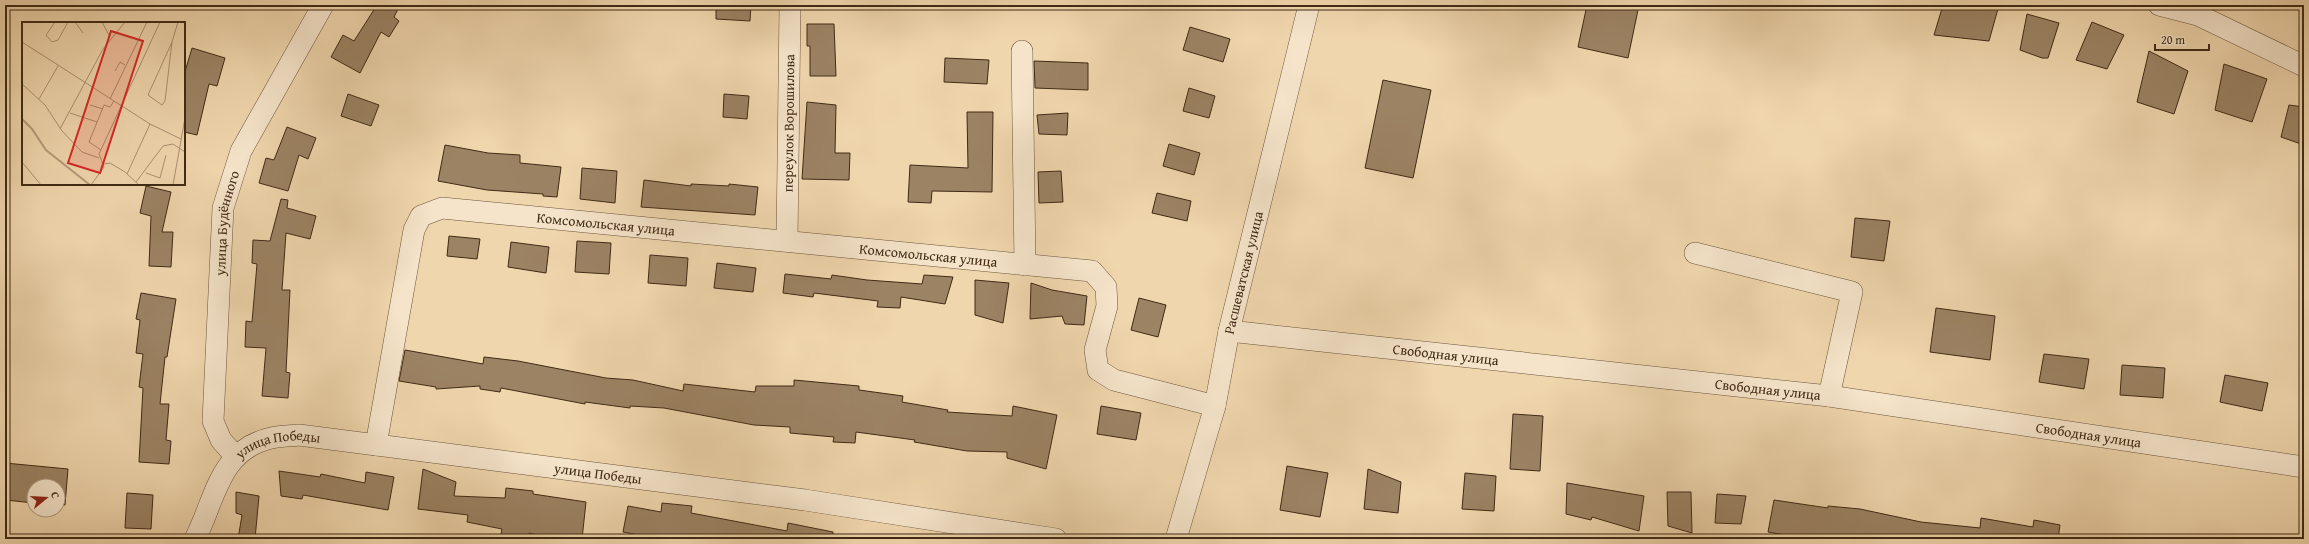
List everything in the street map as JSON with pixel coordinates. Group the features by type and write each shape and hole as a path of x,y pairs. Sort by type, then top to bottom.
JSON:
{"street":[{"name":"улица Будённого","path":"236,457 220,440 213,421 223,208 241,151 323,5"},
{"name":"переулок Ворошилова","path":"787,242 790,5"},
{"name":"Расшеватская улица","path":"1176,539 1214,406 1229,330 1309,5"},
{"path":"2159,5 2203,10 2304,66"},
{"path":"1022,51 1025,265"},
{"name":"Комсомольская улица","path":"376,445 414,230 422,216 442,208 1092,271 1106,287 1107,306 1094,350 1098,370 1114,380 1214,406"},
{"path":"1695,253 1852,292 1829,396"},
{"name":"Свободная улица","path":"1229,330 1829,396 2304,467"},
{"name":"улица Победы","path":"195,539 227,465 245,448 271,438 299,435 797,499 1056,539"}],"building":[{"path":"377,5 400,5 394,17 399,21 389,37 381,32 360,73 331,57 343,35 354,41"},
{"path":"716,5 751,5 750,21 716,19"},
{"path":"1587,5 1639,5 1628,58 1578,47"},
{"path":"1943,5 1999,5 1989,41 1934,35"},
{"path":"2027,14 2059,23 2048,58 2042,58 2020,50"},
{"path":"2092,22 2124,35 2107,69 2076,60"},
{"path":"807,24 834,24 836,76 810,76 810,46 807,46"},
{"path":"1190,27 1230,39 1223,62 1183,50"},
{"path":"192,48 225,58 217,86 209,84 197,135 185,132 185,72"},
{"path":"2149,51 2188,71 2174,114 2137,102"},
{"path":"945,58 989,60 987,84 944,82"},
{"path":"1034,61 1088,63 1088,90 1035,88"},
{"path":"2224,64 2267,79 2252,122 2215,110"},
{"path":"1383,80 1431,90 1413,178 1365,168"},
{"path":"1189,88 1215,96 1209,118 1183,111"},
{"path":"348,94 379,105 371,126 341,116"},
{"path":"724,94 749,96 747,119 723,117"},
{"path":"807,102 836,105 835,153 850,153 849,180 802,179"},
{"path":"2289,105 2304,107 2304,145 2281,137"},
{"path":"967,112 993,112 992,192 932,191 931,203 908,202 910,165 968,168"},
{"path":"1068,113 1067,135 1039,134 1037,115"},
{"path":"287,127 316,138 308,159 299,155 288,191 259,183 266,158 274,160"},
{"path":"1169,144 1200,153 1194,175 1163,166"},
{"path":"445,145 488,153 520,155 520,163 561,167 557,197 543,196 543,194 487,190 438,181"},
{"path":"582,168 617,171 615,203 580,199"},
{"path":"1061,171 1063,202 1039,203 1038,172"},
{"path":"644,180 691,186 691,184 729,186 729,184 758,187 755,215 641,207"},
{"path":"146,186 171,192 162,232 173,232 171,267 149,266 151,216 140,213"},
{"path":"1157,193 1191,201 1187,221 1152,213"},
{"path":"281,199 288,200 287,208 316,216 310,239 286,233 282,290 290,290 286,372 290,373 288,398 262,396 266,348 245,347 246,321 252,322 257,264 252,263 253,240 270,241"},
{"path":"1855,218 1890,221 1884,261 1851,257"},
{"path":"449,236 480,239 477,259 447,256"},
{"path":"577,241 611,243 609,274 575,272"},
{"path":"511,242 549,247 546,273 508,267"},
{"path":"650,255 688,258 686,286 648,283"},
{"path":"717,263 756,268 753,292 714,288"},
{"path":"785,274 831,279 832,275 867,280 922,284 924,275 953,277 945,304 901,297 900,308 877,307 878,301 814,293 813,297 783,293"},
{"path":"975,280 1009,283 1003,323 975,315"},
{"path":"1031,283 1052,290 1087,296 1084,325 1065,324 1062,316 1030,319"},
{"path":"141,293 176,299 167,357 165,357 160,404 169,404 166,440 171,441 169,464 139,462 143,388 139,387 143,354 136,353 140,320 136,319"},
{"path":"1139,298 1166,305 1158,337 1131,330"},
{"path":"1936,308 1995,316 1990,360 1930,352"},
{"path":"405,350 483,364 484,357 518,361 606,378 633,380 683,391 684,384 755,392 756,386 794,386 794,380 859,386 859,390 903,396 902,402 948,410 947,412 1012,416 1013,406 1057,415 1046,469 1007,458 1007,452 967,451 914,442 915,440 856,432 855,443 833,442 834,437 790,433 790,427 754,425 664,408 630,406 630,408 585,402 585,404 501,388 500,392 480,389 480,386 436,389 436,387 399,381"},
{"path":"2044,354 2089,359 2084,389 2039,382"},
{"path":"2122,365 2165,368 2163,398 2120,395"},
{"path":"2225,375 2268,383 2262,411 2220,402"},
{"path":"1101,406 1141,413 1136,440 1097,434"},
{"path":"1513,414 1543,416 1540,471 1510,469"},
{"path":"5,463 68,469 66,493 66,478 26,478 26,502 5,500"},
{"path":"1287,466 1328,473 1320,517 1280,510"},
{"path":"423,469 456,482 454,496 505,498 506,488 533,491 533,494 586,502 582,539 553,539 529,533 528,539 500,539 502,529 467,522 468,515 418,509"},
{"path":"1368,469 1401,482 1398,513 1364,509"},
{"path":"279,471 320,477 321,474 365,483 366,472 394,477 388,510 303,495 302,499 281,496"},
{"path":"1465,473 1496,476 1494,511 1462,509"},
{"path":"1567,483 1644,496 1639,531 1592,517 1591,520 1566,514"},
{"path":"236,492 259,496 255,539 238,539 242,515 236,513"},
{"path":"1667,492 1691,492 1692,533 1668,526"},
{"path":"127,493 153,495 151,529 125,528"},
{"path":"1717,494 1746,496 1741,524 1715,523"},
{"path":"1774,500 1828,508 1828,506 1860,509 1921,522 1980,528 1981,518 2033,527 2034,520 2060,525 2058,539 1807,539 1768,532"},
{"path":"662,503 692,506 691,513 787,531 788,523 833,532 833,539 659,539 623,532 628,506 661,512"}]}
